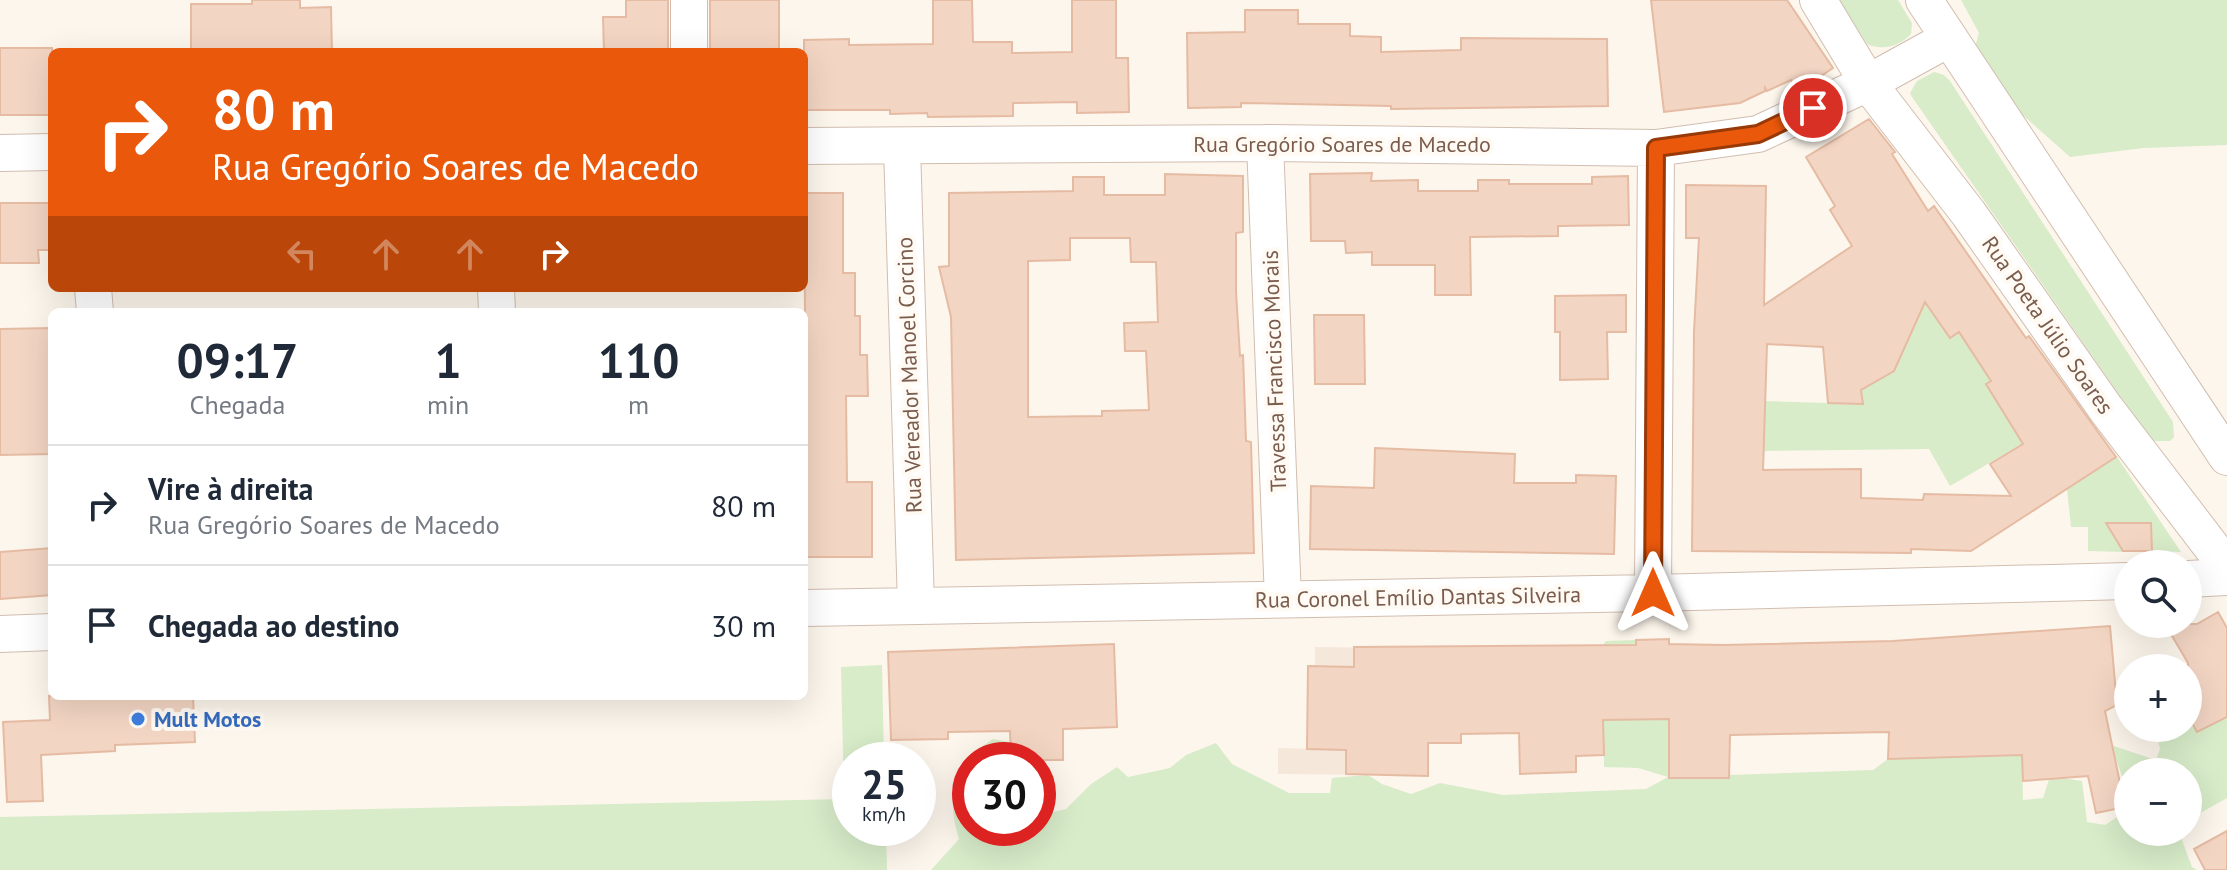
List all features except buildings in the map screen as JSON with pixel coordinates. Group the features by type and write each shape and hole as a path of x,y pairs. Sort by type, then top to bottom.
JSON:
{"street":[{"path":"689,0 689,48"},
{"name":"Rua Poeta Júlio Soares","path":"1818,0 1868,83 1969,214 2106,409 2227,567"},
{"path":"1924,0 2227,457"},
{"path":"1868,83 1948,39"},
{"name":"Rua Gregório Soares de Macedo","path":"808,146 1265,143 1656,148 1758,134 1868,83"},
{"name":"Travessa Francisco Morais","path":"1265,143 1283,599"},
{"name":"Rua Vereador Manoel Corcino","path":"902,146 916,605"},
{"path":"1653,593 1656,148"},
{"path":"0,153 48,152"},
{"path":"2202,578 2227,577"},
{"name":"Rua Coronel Emílio Dantas Silveira","path":"808,608 2114,581"},
{"path":"0,634 48,632"}],"shaded area":[{"path":"1315,647 1396,648 1396,775 1278,774 1278,748 1315,749"}],"green space":[{"path":"1838,0 1898,0 1912,23 1911,34 1891,46 1867,44"},
{"path":"1961,0 2227,0 2227,145 2144,148 2070,157 2016,109 1972,58 1979,33"},
{"path":"1934,72 1950,81 2173,422 2174,437 2170,441 2155,441 2148,436 1912,97 1910,93 1917,81"},
{"path":"1925,301 1950,338 1959,332 1981,366 1990,360 2034,437 1950,486 1929,449 1764,451 1765,401 1862,404 1861,392"},
{"path":"2117,457 2180,550 2152,550 2150,523 2125,523 2125,550 2088,551 2088,527 2071,527 2067,489"},
{"path":"1636,640 1637,719 1670,719 1669,777 1873,770 1888,759 2022,755 2023,800 2043,798 2050,776 2082,781 2087,822 2105,825 2114,819 2114,846 2184,846 2192,867 2197,870 931,870 953,846 1056,846 1056,812 1066,809 1091,784 1117,767 1128,777 1170,768 1186,755 1216,743 1232,764 1289,793 1330,793 1332,778 1368,775 1382,784 1411,794 1440,783 1503,795 1646,789 1668,777 1638,768 1604,767 1602,646 1606,641"},
{"path":"882,665 884,742 843,742 841,667"},
{"path":"2227,717 2227,798 2202,812 2202,758 2157,758 2158,742 2202,742 2202,730"},
{"path":"2111,745 2150,758 2116,758"},
{"path":"832,799 832,846 886,846 887,870 0,870 0,817"}],"place":[{"name":"Mult Motos","path":"138,719"}],"route":[{"path":"1653,593 1656,148 1758,134 1813,108"}]}
